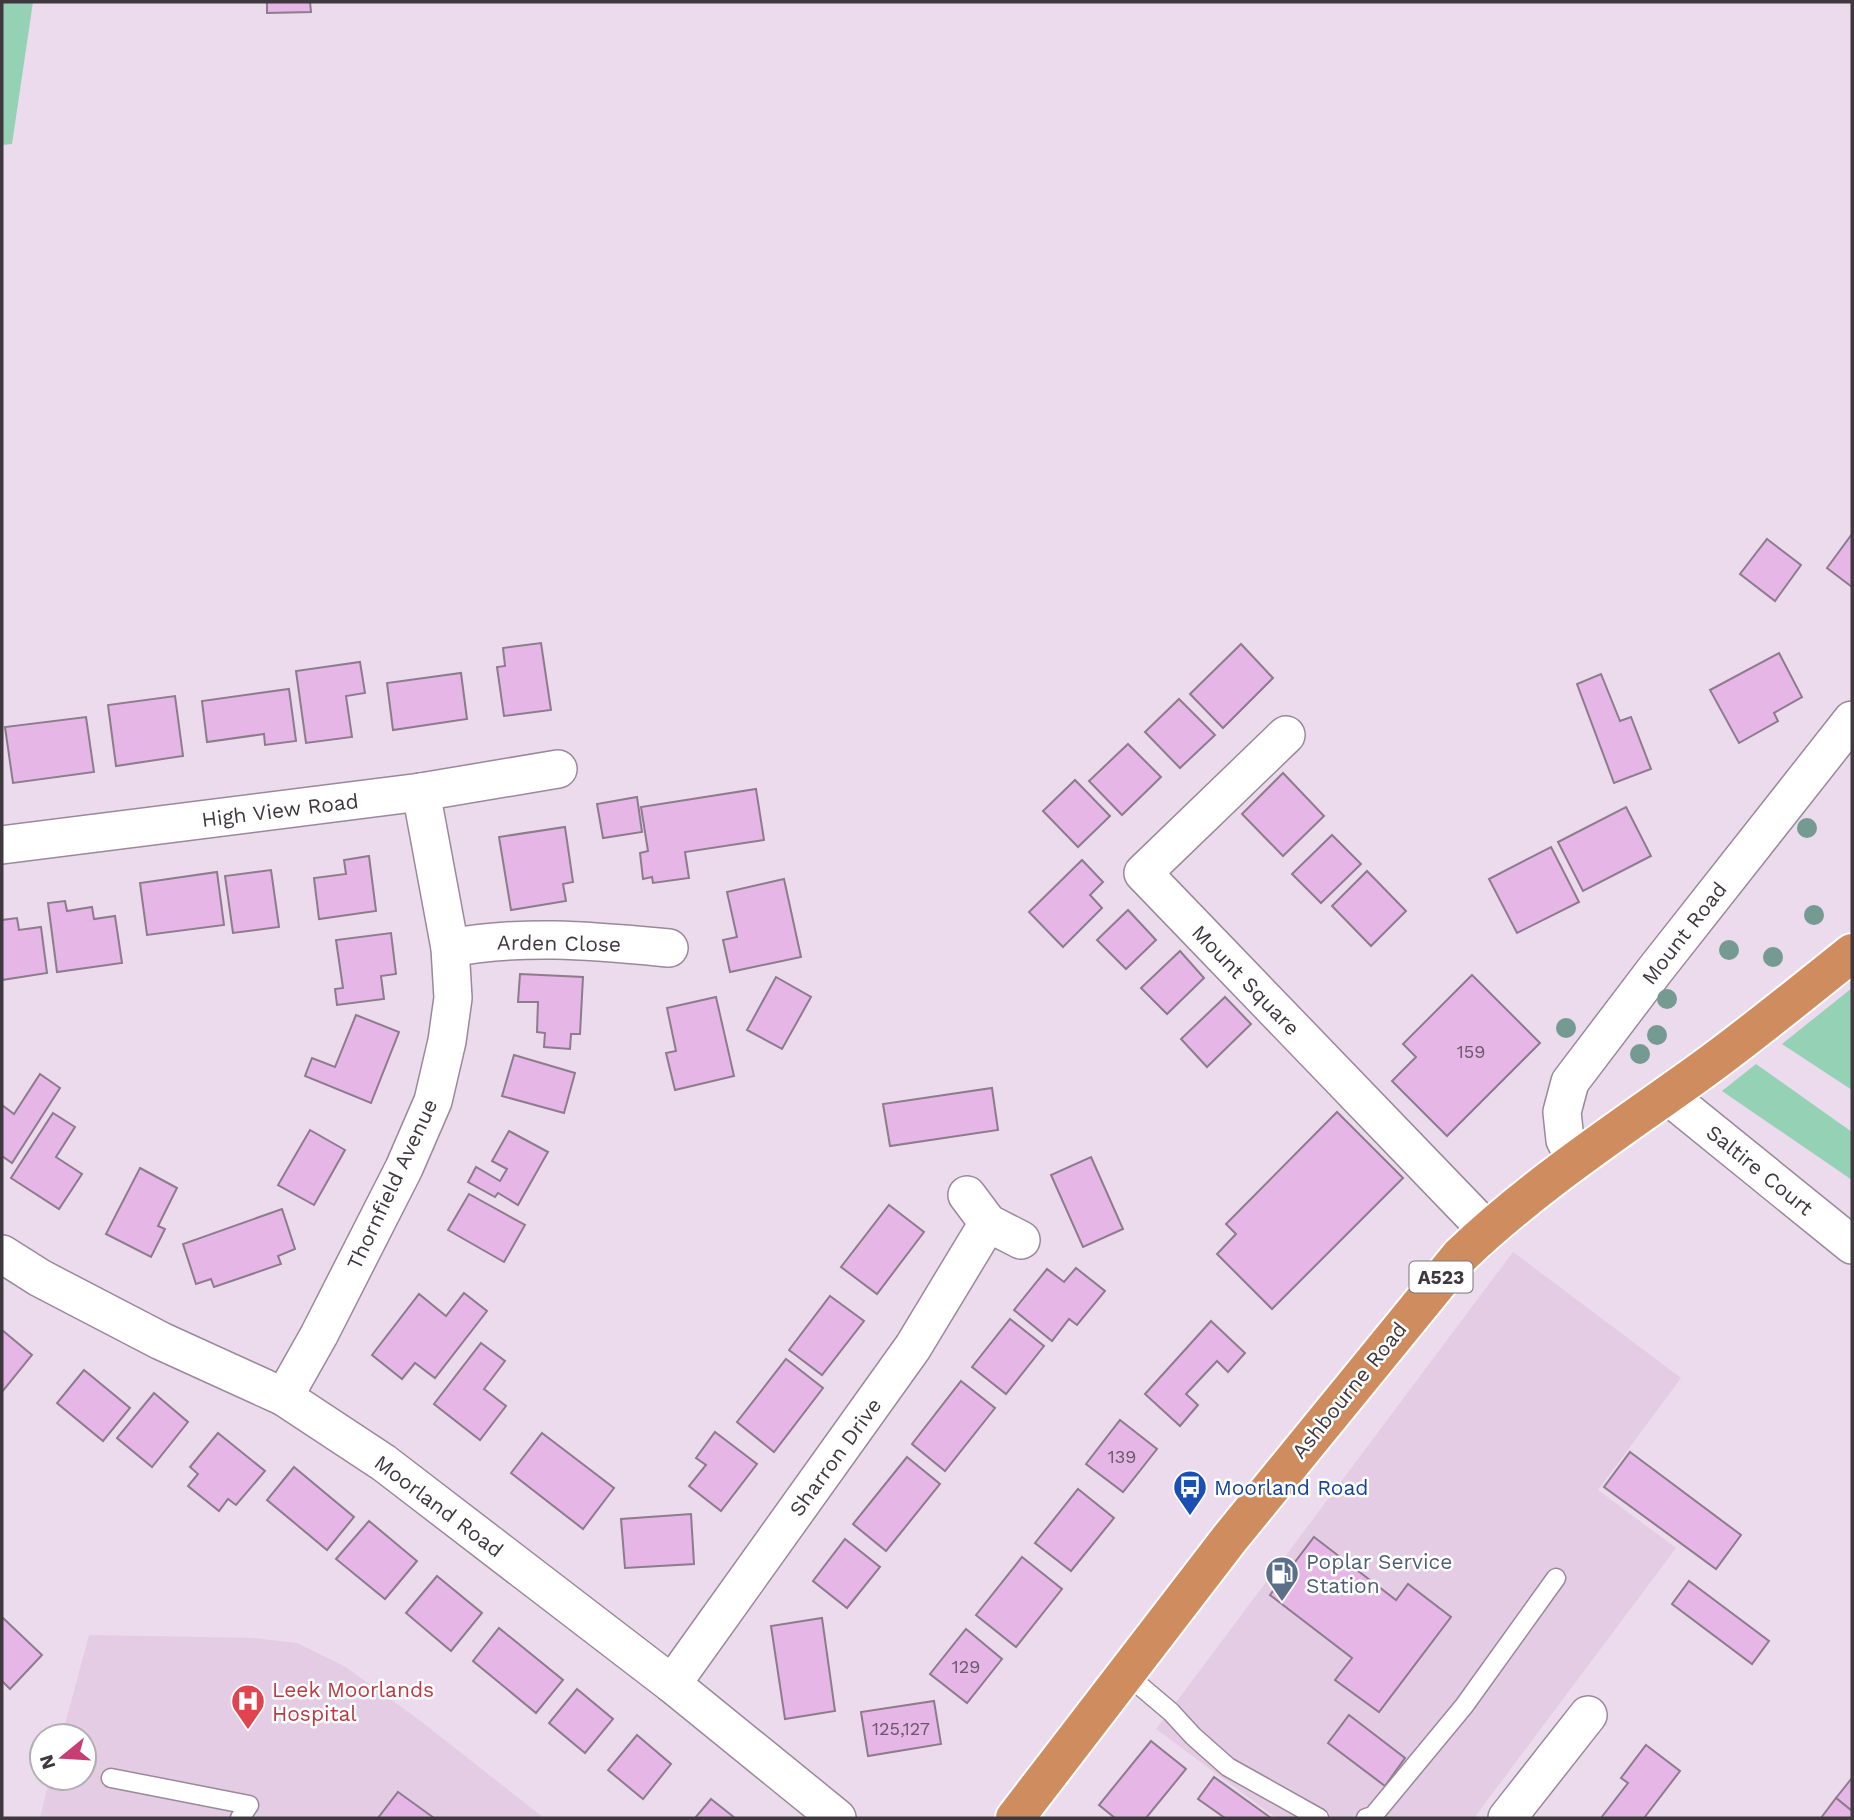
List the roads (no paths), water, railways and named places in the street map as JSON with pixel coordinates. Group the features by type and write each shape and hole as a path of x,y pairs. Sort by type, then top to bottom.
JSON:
{"highway":[{"name":"Ashbourne Road","path":"1016,1818 1230,1538 1432,1287 1460,1256 1487,1230 1576,1161 1852,953"}],"street":[{"name":"Mount Road","path":"1576,1161 1566,1140 1562,1112 1570,1082 1852,720"},
{"name":"Mount Square","path":"1286,735 1143,873 1487,1230"},
{"name":"High View Road","path":"2,845 421,792 558,769"},
{"name":"Thornfield Avenue","path":"284,1397 319,1335 398,1180 433,1101 447,1041 453,998 450,948 421,792"},
{"name":"Arden Close","path":"450,948 491,940 526,939 584,940 669,948"},
{"name":"Saltire Court","path":"1667,1095 1852,1245"},
{"name":"Sharron Drive","path":"672,1684 913,1347 977,1209 1021,1240"},
{"name":"Moorland Road","path":"2,1254 40,1278 161,1342 284,1397 384,1463 672,1684 837,1818"},
{"path":"1507,1818 1588,1715"}],"lane":[{"path":"1366,1818 1373,1816 1464,1706 1556,1578"},
{"path":"1126,1674 1171,1712 1228,1768 1319,1818"},
{"path":"111,1778 249,1805 240,1818"}],"place":[{"name":"Moorland Road","path":"1190,1517"},
{"name":"Poplar Service Station","path":"1282,1603"},
{"name":"Leek Moorlands Hospital","path":"248,1731"}]}
